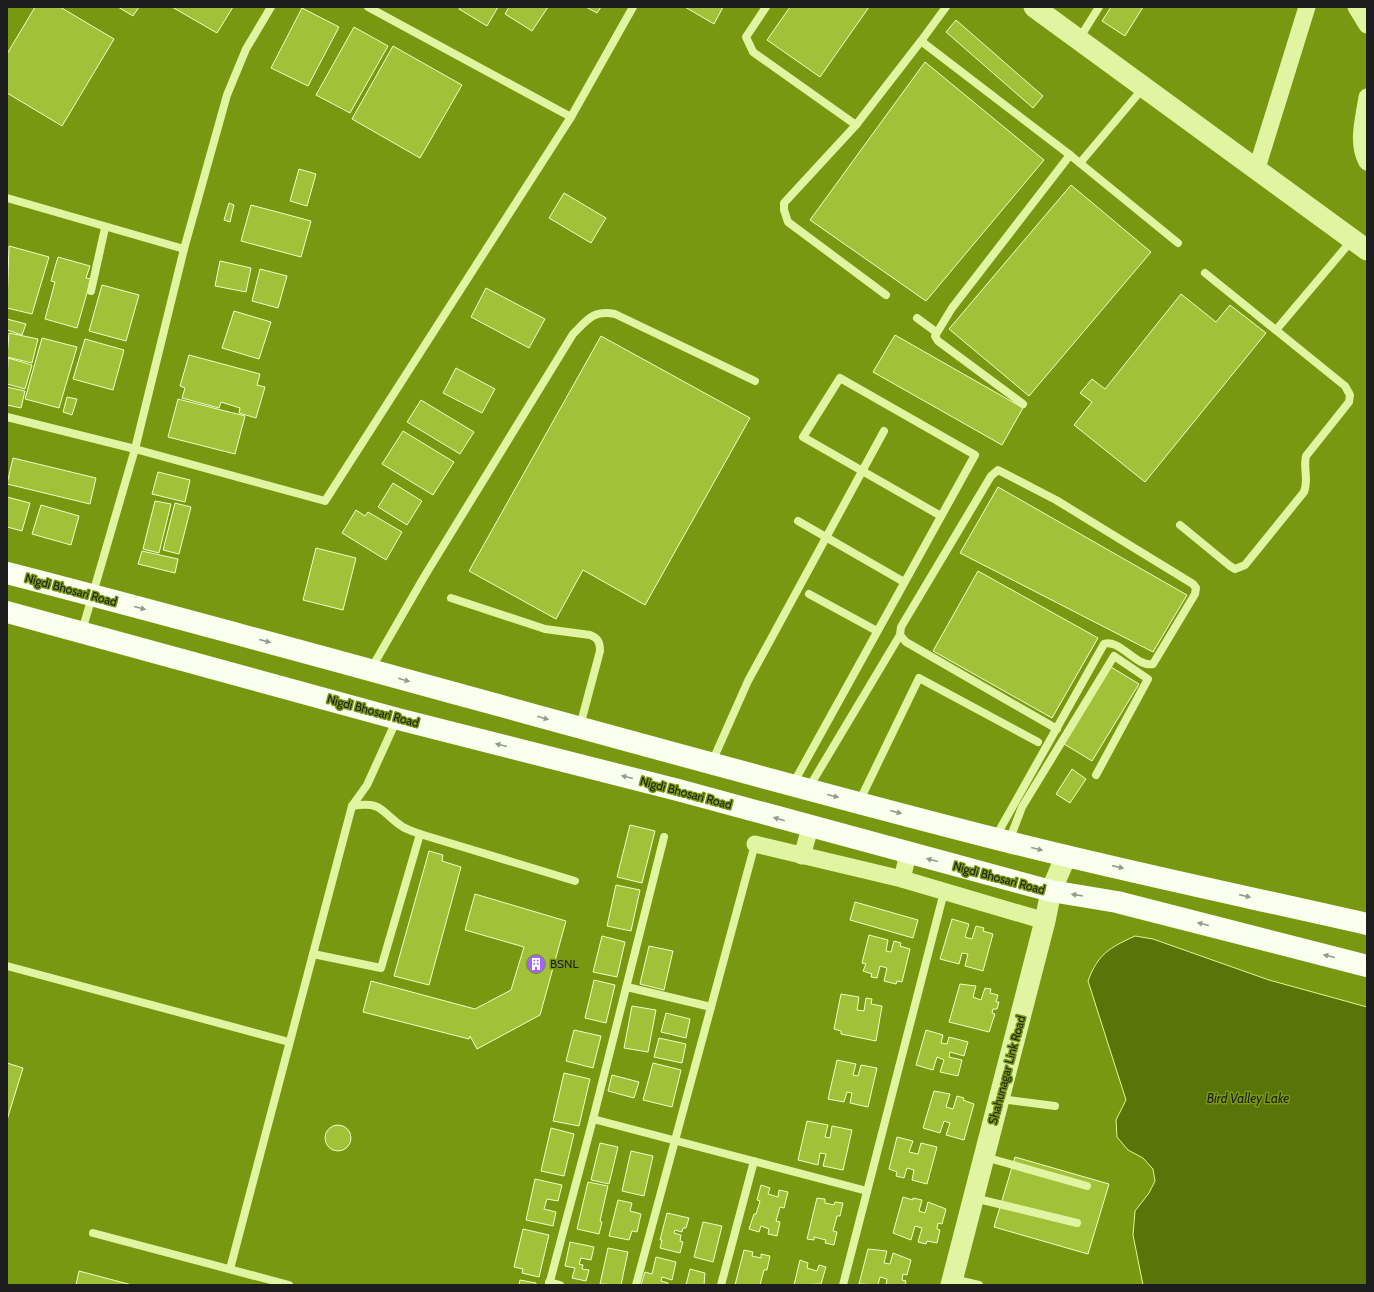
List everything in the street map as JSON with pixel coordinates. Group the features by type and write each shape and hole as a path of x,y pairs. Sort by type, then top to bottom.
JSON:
{"main road":[{"name":"Nigdi Bhosari Road","path":"7,573 370,670 579,728 1002,840 1066,856 1367,924"},
{"name":"Nigdi Bhosari Road","path":"7,612 82,631 398,719 678,790 810,828 1051,892 1117,902 1367,966"}],"street":[{"path":"1034,7 1257,168 1360,245"},
{"path":"1257,168 1307,7"},
{"path":"1356,7 1367,25"},
{"path":"1367,97 1361,143 1363,155 1367,162"},
{"path":"802,856 810,828"},
{"path":"755,844 902,880 1045,921"},
{"path":"902,880 908,854"},
{"name":"Shahunagar Link Road","path":"952,1282 1045,921 1051,892 1066,856"}],"lane":[{"path":"82,631 134,449 184,249 227,95 246,49 271,7"},
{"path":"368,7 570,117"},
{"path":"7,417 134,449 325,501 570,117 633,7"},
{"path":"766,7 746,37 753,52 856,125"},
{"path":"886,295 788,222 784,210 784,203 856,125 946,7"},
{"path":"1079,39 1099,7"},
{"path":"921,41 1070,155 1178,243"},
{"path":"1080,163 1144,87"},
{"path":"1023,404 938,341 935,336 936,332 1070,155"},
{"path":"7,198 105,228 184,249"},
{"path":"91,291 105,228"},
{"path":"1276,330 1360,245"},
{"path":"1180,525 1230,566 1235,569 1245,565 1304,492 1308,480 1305,462 1306,456 1349,402 1350,395 1346,386 1205,273"},
{"path":"370,670 424,577 569,340 587,319 597,313 615,314 755,381"},
{"path":"917,318 936,332"},
{"path":"800,787 877,631 975,455 840,378 803,437 941,516"},
{"path":"711,763 748,681 884,431"},
{"path":"800,787 900,635 901,627 991,476 998,470 1056,500 1193,584 1196,588 1195,594 1156,661 1149,665 1112,643 1104,644 1057,729 1002,840"},
{"path":"798,521 904,582"},
{"path":"810,594 877,631"},
{"path":"451,598 545,629 596,637 600,644 600,651 579,728"},
{"path":"900,635 906,642 1057,729"},
{"path":"1002,840 1114,656 1148,679 1096,775"},
{"path":"858,802 919,678 1038,742"},
{"path":"230,1269 352,806 367,785 398,719"},
{"path":"352,806 375,805 386,811 403,827 420,834 575,881"},
{"path":"312,954 381,968 420,834"},
{"path":"560,1285 549,1284 593,1119 664,837"},
{"path":"636,1285 755,844"},
{"path":"843,1285 944,892"},
{"path":"7,966 289,1042"},
{"path":"626,987 711,1007"},
{"path":"999,1099 1055,1106"},
{"path":"593,1119 867,1191"},
{"path":"984,1157 1087,1186"},
{"path":"721,1285 754,1161"},
{"path":"974,1198 1077,1223"},
{"path":"93,1233 290,1285"},
{"path":"952,1282 979,1285"}],"water":[{"name":"Bird Valley Lake","path":"1135,936 1153,939 1269,980 1367,1007 1367,1285 1143,1285 1133,1235 1135,1211 1149,1193 1155,1181 1153,1169 1143,1158 1128,1150 1117,1137 1116,1120 1126,1100 1088,981 1100,958 1111,948"}],"building":[{"path":"35,7 60,7 114,39 62,126 7,93 7,54"},
{"path":"118,7 139,7 133,16"},
{"path":"172,7 233,7 217,33"},
{"path":"460,7 498,7 487,26 459,9"},
{"path":"509,7 548,7 532,31 505,14"},
{"path":"586,7 601,7 597,13"},
{"path":"685,7 723,7 714,24"},
{"path":"790,7 869,7 820,77 767,40"},
{"path":"1111,7 1143,7 1125,36 1102,21"},
{"path":"302,8 339,27 308,86 271,68"},
{"path":"956,20 1043,96 1033,108 946,32"},
{"path":"354,27 388,46 350,113 316,95"},
{"path":"393,46 462,85 420,158 352,119"},
{"path":"925,62 1044,160 926,301 810,220"},
{"path":"299,169 316,174 307,206 290,201"},
{"path":"1071,185 1151,252 1029,396 949,329"},
{"path":"564,193 606,218 591,243 549,218"},
{"path":"229,203 234,205 230,222 224,220"},
{"path":"251,205 311,221 301,257 241,241"},
{"path":"9,246 49,257 32,314 7,308"},
{"path":"58,257 90,266 86,278 91,279 77,328 45,319 55,282 51,281"},
{"path":"220,261 251,268 246,292 215,286"},
{"path":"260,269 287,276 278,308 252,301"},
{"path":"102,285 139,295 126,341 89,331"},
{"path":"486,288 545,319 529,348 471,317"},
{"path":"1181,294 1216,322 1230,305 1266,333 1145,482 1074,425 1092,402 1080,393 1092,379 1105,389"},
{"path":"234,311 271,322 259,359 222,348"},
{"path":"7,319 26,324 22,335 7,330"},
{"path":"9,333 38,339 32,363 7,357"},
{"path":"895,335 1023,408 1002,445 873,372"},
{"path":"601,336 750,418 645,605 583,570 556,619 469,571"},
{"path":"42,338 77,347 59,408 25,399"},
{"path":"85,339 124,350 113,390 73,379"},
{"path":"189,355 260,374 257,385 265,387 256,418 239,413 240,408 221,402 219,408 182,398 185,388 180,386"},
{"path":"8,358 32,365 25,389 7,384"},
{"path":"456,368 495,389 482,413 443,393"},
{"path":"7,387 25,391 21,408 7,405"},
{"path":"67,397 77,399 72,415 63,412"},
{"path":"178,399 245,416 235,454 168,437"},
{"path":"421,400 474,432 460,454 407,422"},
{"path":"403,431 454,462 433,495 382,464"},
{"path":"13,458 96,478 90,504 7,484"},
{"path":"158,472 190,480 185,502 152,494"},
{"path":"393,483 422,501 407,525 378,507"},
{"path":"998,487 1187,595 1153,652 960,553"},
{"path":"7,497 30,503 22,531 7,527"},
{"path":"155,501 171,504 159,553 143,549"},
{"path":"175,503 191,507 179,554 163,550"},
{"path":"41,505 79,516 71,545 32,534"},
{"path":"356,510 365,516 368,512 402,532 386,560 342,533"},
{"path":"316,548 356,558 343,610 303,600"},
{"path":"142,551 178,559 175,573 138,564"},
{"path":"978,571 1098,638 1052,718 933,651"},
{"path":"1111,667 1139,684 1092,761 1064,744"},
{"path":"1072,769 1086,779 1070,803 1056,794"},
{"path":"630,825 655,831 642,883 617,877"},
{"path":"429,851 443,855 442,861 461,867 429,985 394,976"},
{"path":"616,885 640,890 631,931 607,926"},
{"name":"BSNL","path":"475,894 566,921 540,1015 477,1049 470,1036 469,1039 363,1012 371,981 475,1009 511,990 524,947 465,930"},
{"path":"855,902 918,920 913,938 850,920"},
{"path":"952,919 969,924 965,937 972,939 976,926 984,928 983,931 993,934 983,971 965,966 968,954 962,953 959,964 940,959"},
{"path":"869,935 888,940 886,951 891,952 894,941 901,943 900,946 910,949 902,982 897,981 896,984 884,981 887,968 880,966 877,978 871,977 872,974 863,971 866,964 862,963"},
{"path":"602,936 625,942 617,977 593,972"},
{"path":"649,946 673,951 664,990 640,984"},
{"path":"594,980 615,985 606,1023 585,1018"},
{"path":"960,984 976,986 973,997 981,1000 985,988 991,989 990,993 998,995 996,1002 999,1002 997,1009 993,1009 992,1013 995,1014 989,1032 949,1022"},
{"path":"841,994 859,997 857,1010 864,1011 866,998 872,999 871,1004 882,1006 876,1041 841,1034 841,1031 834,1029"},
{"path":"632,1006 656,1010 648,1052 624,1048"},
{"path":"666,1013 690,1019 686,1038 661,1032"},
{"path":"574,1030 601,1036 593,1068 566,1061"},
{"path":"926,1030 943,1035 941,1043 947,1044 949,1037 968,1042 964,1056 950,1052 949,1057 962,1060 958,1076 940,1072 944,1060 937,1057 933,1070 916,1065"},
{"path":"659,1038 686,1044 682,1063 654,1057"},
{"path":"837,1060 856,1064 853,1075 858,1076 861,1065 877,1068 868,1107 850,1103 852,1093 847,1092 844,1102 828,1099"},
{"path":"7,1063 23,1068 7,1120"},
{"path":"653,1063 681,1070 672,1107 643,1100"},
{"path":"564,1073 590,1079 579,1126 553,1121"},
{"path":"612,1075 639,1082 634,1098 608,1091"},
{"path":"934,1091 950,1094 946,1107 953,1109 957,1096 974,1104 964,1140 946,1135 950,1123 944,1121 940,1133 923,1128"},
{"path":"807,1121 828,1125 825,1137 830,1138 832,1126 852,1130 843,1170 823,1166 826,1154 820,1153 818,1165 798,1160"},
{"path":"338,1125 347,1129 351,1138 347,1147 338,1151 329,1147 325,1138 329,1129"},
{"path":"551,1128 574,1134 564,1176 541,1171"},
{"path":"897,1137 913,1141 909,1152 918,1154 921,1143 937,1147 927,1184 912,1180 914,1170 907,1168 904,1178 896,1176 897,1172 889,1169"},
{"path":"600,1143 618,1147 609,1184 591,1180"},
{"path":"631,1151 653,1156 644,1196 622,1191"},
{"path":"1015,1157 1109,1184 1088,1254 994,1227"},
{"path":"535,1179 562,1185 558,1201 547,1199 544,1209 556,1212 553,1226 526,1220"},
{"path":"588,1182 608,1186 600,1221 602,1222 599,1234 577,1229"},
{"path":"761,1185 770,1188 768,1194 778,1197 779,1190 788,1192 784,1208 780,1207 776,1221 780,1222 777,1236 768,1234 769,1229 761,1226 759,1232 749,1229 760,1201 757,1200"},
{"path":"903,1197 913,1200 913,1198 922,1200 919,1211 925,1213 928,1202 946,1209 942,1224 938,1223 937,1229 940,1230 937,1243 927,1241 926,1244 918,1242 922,1228 915,1226 911,1240 893,1233"},
{"path":"817,1198 825,1199 825,1203 834,1205 835,1202 843,1203 840,1216 837,1216 833,1231 837,1232 834,1245 825,1243 826,1240 814,1237 814,1240 807,1239"},
{"path":"618,1200 632,1203 630,1211 641,1214 637,1232 632,1231 629,1240 609,1236"},
{"path":"667,1213 689,1218 686,1228 683,1228 682,1232 675,1230 674,1233 681,1235 680,1241 683,1242 680,1253 660,1248 662,1240 660,1240"},
{"path":"703,1222 722,1226 713,1262 694,1257"},
{"path":"523,1229 549,1235 539,1277 522,1273 523,1269 514,1267"},
{"path":"570,1242 594,1247 591,1260 581,1258 579,1264 583,1265 582,1269 589,1270 586,1281 572,1278 575,1268 565,1266"},
{"path":"608,1248 628,1252 621,1285 600,1284"},
{"path":"868,1249 887,1251 884,1263 890,1264 893,1253 911,1260 907,1275 903,1274 902,1280 906,1281 905,1285 886,1285 887,1279 880,1277 878,1285 859,1284"},
{"path":"744,1250 753,1252 752,1256 761,1258 761,1254 770,1256 767,1270 764,1270 760,1285 735,1285"},
{"path":"656,1257 676,1262 672,1280 662,1277 661,1281 668,1283 667,1285 641,1285 645,1272 652,1274"},
{"path":"800,1260 808,1263 807,1268 817,1271 819,1265 826,1267 821,1284 794,1285"},
{"path":"690,1269 705,1273 704,1285 686,1285"},
{"path":"79,1271 132,1285 76,1285"},
{"path":"520,1280 536,1283 536,1285 519,1285"}],"place":[{"name":"BSNL","path":"536,964"}]}
